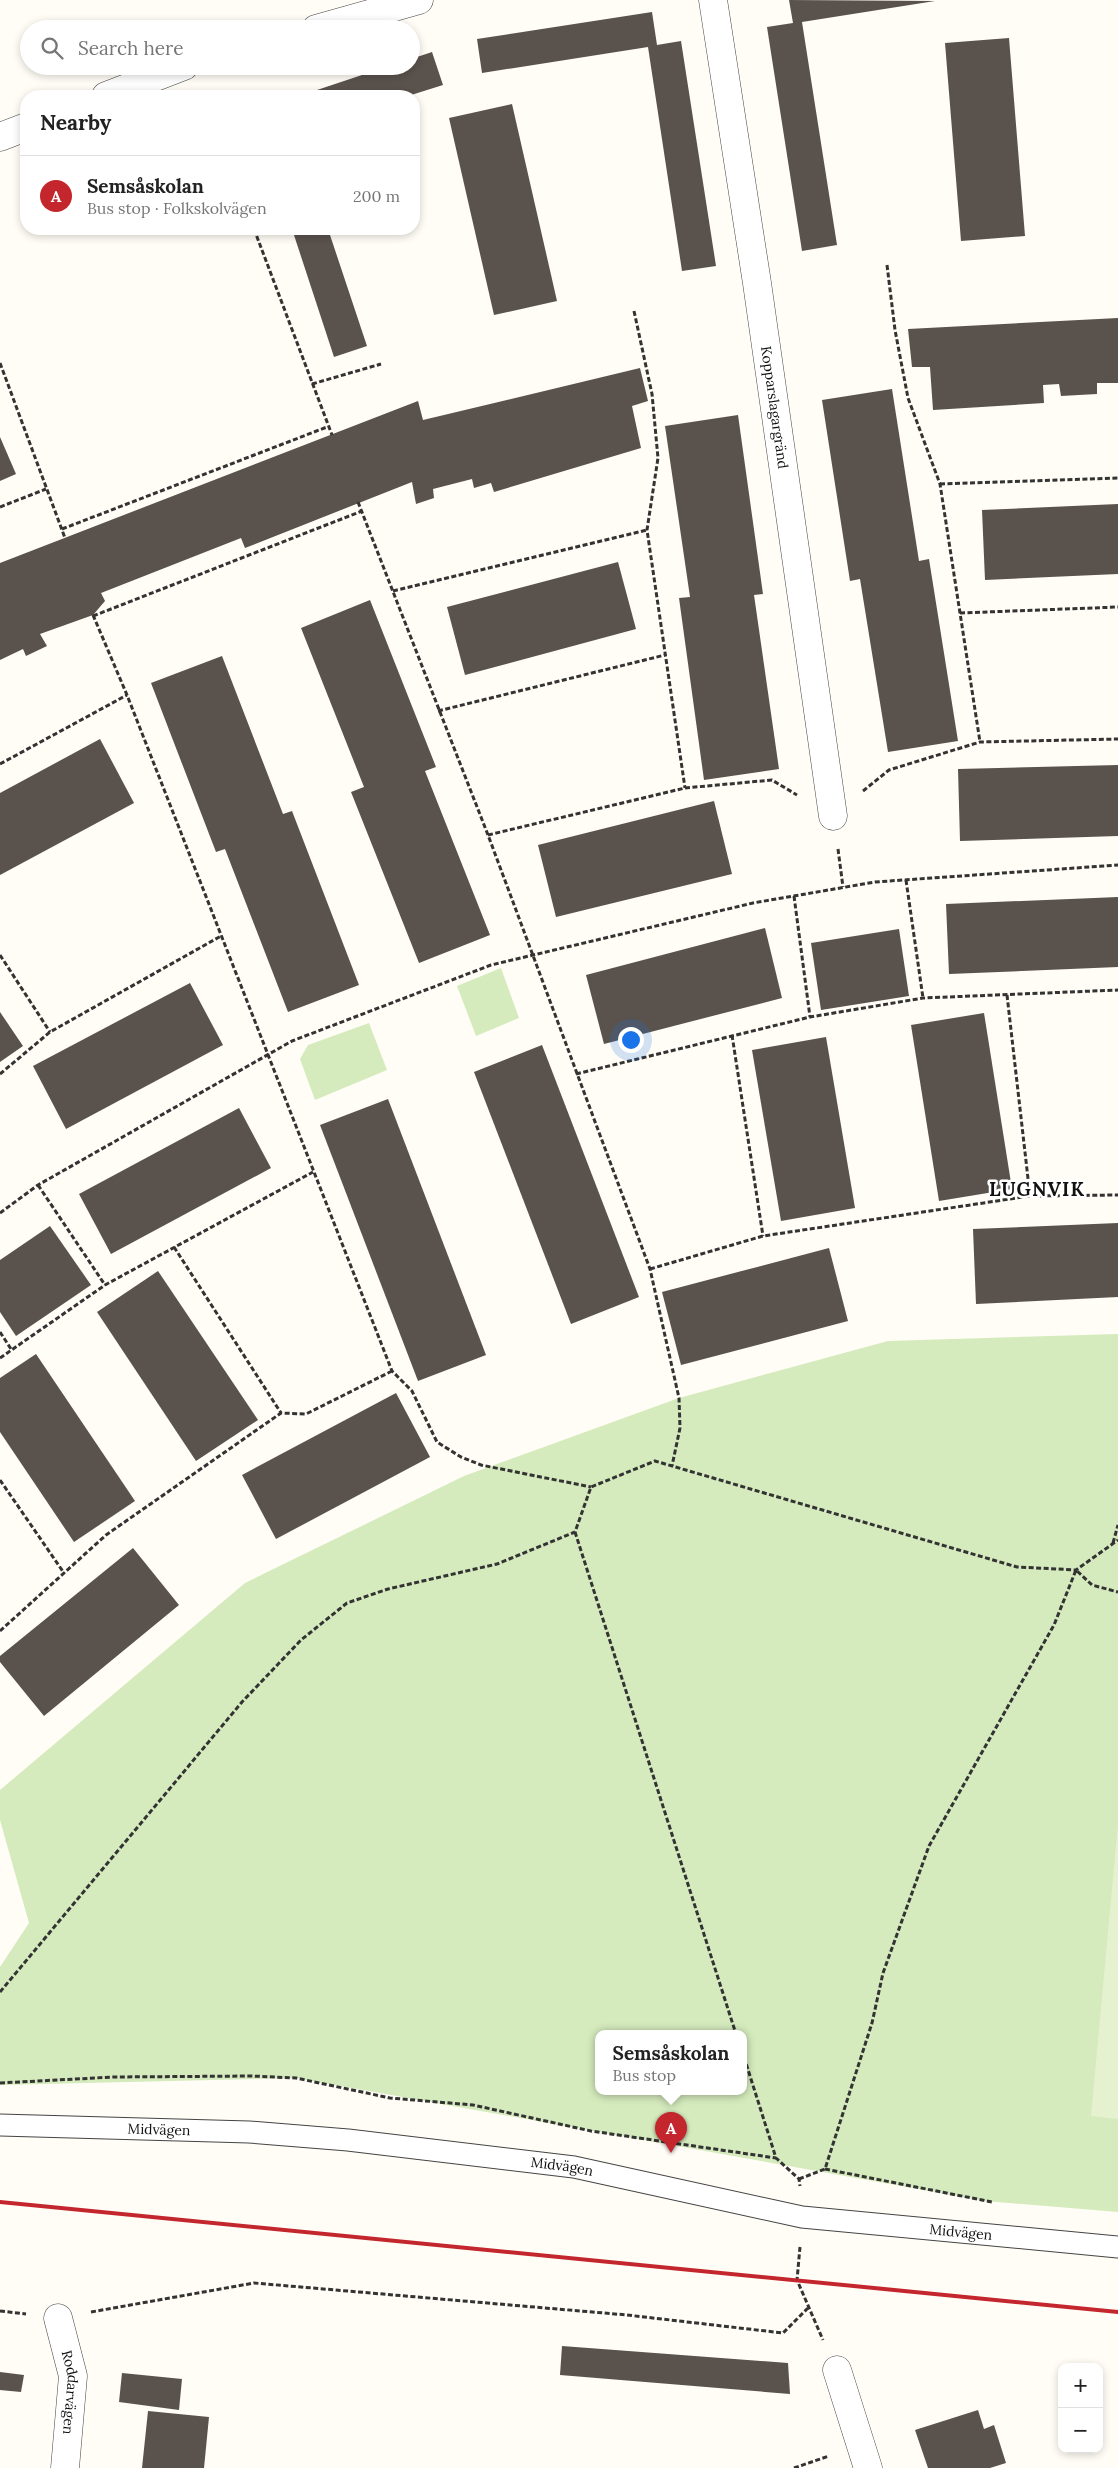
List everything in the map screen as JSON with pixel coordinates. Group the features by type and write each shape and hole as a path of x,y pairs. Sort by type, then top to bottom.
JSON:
{"street":[{"path":"348,20 419,0"},
{"name":"Kopparslagargränd","path":"713,0 758,283 833,816"},
{"path":"122,90 161,75"},
{"path":"0,137 20,129"},
{"name":"Roddarvägen","path":"58,2318 73,2376 64,2468"},
{"path":"837,2370 868,2468"}],"lane":[{"name":"Midvägen","path":"0,2125 249,2132 348,2140 574,2167 802,2218 1118,2247"}],"path":[{"path":"256,235 332,435"},
{"path":"887,265 895,330 908,398 940,484 980,742"},
{"path":"634,311 652,394 658,458 647,530 685,788"},
{"path":"0,363 65,538"},
{"path":"312,384 381,364"},
{"path":"62,529 328,427"},
{"path":"940,484 1118,478"},
{"path":"0,507 46,488"},
{"path":"358,502 488,835 531,955 650,1269 679,1398 680,1428 672,1466"},
{"path":"362,511 93,616 127,695 392,1371 412,1391 438,1442 461,1457 481,1465 591,1487 655,1461 1016,1567 1076,1570 1092,1585 1118,1592"},
{"path":"392,592 647,530"},
{"path":"960,613 1118,607"},
{"path":"438,711 665,655"},
{"path":"0,764 127,695"},
{"path":"833,816 843,888"},
{"path":"0,1213 38,1186 292,1041 491,966 752,903 843,888 906,880 1118,865"},
{"path":"906,880 924,998"},
{"path":"794,896 810,1017"},
{"path":"0,1074 50,1032 221,936"},
{"path":"0,955 50,1032"},
{"path":"576,1074 810,1017 924,998 1118,990"},
{"path":"1007,995 1030,1196"},
{"path":"732,1035 763,1236"},
{"path":"0,1358 105,1285 314,1172"},
{"path":"38,1186 105,1285"},
{"path":"650,1269 763,1236 1030,1196 1118,1196"},
{"path":"174,1247 281,1413"},
{"path":"0,1332 11,1349"},
{"path":"0,1630 106,1535 281,1413 306,1414 392,1371"},
{"path":"0,1480 64,1574"},
{"path":"591,1487 575,1532 735,2030"},
{"path":"1113,1544 1118,1525"},
{"path":"0,1992 242,1702 301,1640 347,1603 388,1589 497,1564 575,1532"},
{"path":"825,2169 872,2023 883,1972 929,1846 1054,1625 1076,1570 1118,1540"},
{"path":"747,2066 776,2158 799,2179 802,2218 797,2280 837,2370"},
{"path":"0,2083 114,2077 252,2076 296,2078 390,2098 473,2105 591,2131 776,2158"},
{"path":"799,2179 825,2169 995,2203"},
{"path":"0,2311 58,2318 254,2283 627,2315 783,2333 808,2308"}],"green space":[{"path":"501,968 519,1018 476,1036 457,986"},
{"path":"369,1023 387,1070 315,1100 300,1059 308,1045"},
{"path":"1118,1334 1118,2212 985,2201 296,2078 0,2085 0,1967 29,1923 0,1820 0,1790 245,1583 464,1476 679,1398 888,1341"},
{"path":"1118,1825 1118,2119 1091,2116"}],"building":[{"path":"789,0 935,1 802,22 837,245 802,251 767,27 793,23"},
{"path":"652,12 657,45 681,41 716,266 682,271 648,47 482,73 477,39"},
{"path":"1009,38 1025,236 961,241 945,43"},
{"path":"432,52 443,85 420,92 420,90 317,90 362,75 420,75 420,56"},
{"path":"512,104 557,301 494,315 449,118"},
{"path":"294,235 330,235 367,346 334,357"},
{"path":"1118,318 1118,383 1097,383 1097,394 1061,396 1059,384 1043,385 1044,403 933,410 930,367 912,367 908,329"},
{"path":"640,368 648,401 632,406 641,448 494,492 491,483 474,488 472,479 433,489 434,498 416,504 412,482 245,548 241,538 101,593 105,601 93,615 40,634 47,646 26,656 23,649 0,660 0,563 418,401 423,420"},
{"path":"892,389 919,561 929,559 958,741 888,752 860,579 850,581 822,400"},
{"path":"738,415 763,594 754,595 779,769 704,780 679,598 690,597 665,426"},
{"path":"0,437 16,474 0,481"},
{"path":"1118,504 1118,574 985,580 982,510"},
{"path":"618,562 636,629 465,675 447,607"},
{"path":"370,600 436,767 425,771 490,935 419,963 351,792 364,787 301,628"},
{"path":"222,656 283,814 292,811 359,985 288,1012 225,849 216,852 151,683"},
{"path":"100,739 134,803 0,875 0,793"},
{"path":"1118,765 1118,836 960,841 958,769"},
{"path":"714,801 732,874 556,917 538,845"},
{"path":"1118,897 1118,967 949,974 946,904"},
{"path":"765,928 782,998 604,1044 586,975"},
{"path":"899,929 909,996 821,1010 811,943"},
{"path":"190,983 223,1045 66,1129 33,1066"},
{"path":"0,1012 23,1046 0,1062"},
{"path":"984,1013 1012,1189 939,1201 911,1025"},
{"path":"826,1037 855,1208 781,1221 752,1050"},
{"path":"542,1045 639,1297 571,1324 474,1072"},
{"path":"388,1099 486,1355 418,1381 320,1125"},
{"path":"239,1108 271,1168 111,1254 79,1194"},
{"path":"1118,1223 1118,1297 976,1304 973,1229"},
{"path":"50,1226 91,1285 16,1336 0,1312 0,1260"},
{"path":"829,1248 848,1321 681,1365 662,1292"},
{"path":"158,1271 258,1420 196,1461 97,1312"},
{"path":"36,1354 135,1501 74,1542 0,1432 0,1378"},
{"path":"396,1393 430,1457 276,1539 242,1475"},
{"path":"133,1548 179,1605 44,1716 0,1662 0,1656"},
{"path":"562,2346 788,2363 790,2394 560,2375"},
{"path":"0,2372 24,2375 21,2392 0,2390"},
{"path":"122,2373 182,2379 179,2410 119,2402"},
{"path":"978,2410 984,2429 994,2425 1006,2463 990,2468 928,2468 915,2430"},
{"path":"148,2411 209,2417 204,2468 142,2468"}],"railway":[{"path":"0,2202 1118,2312"}],"place":[{"name":"Semsåskolan","path":"671,2153"}],"district":[{"name":"LUGNVIK","path":"1037,1189"}]}
